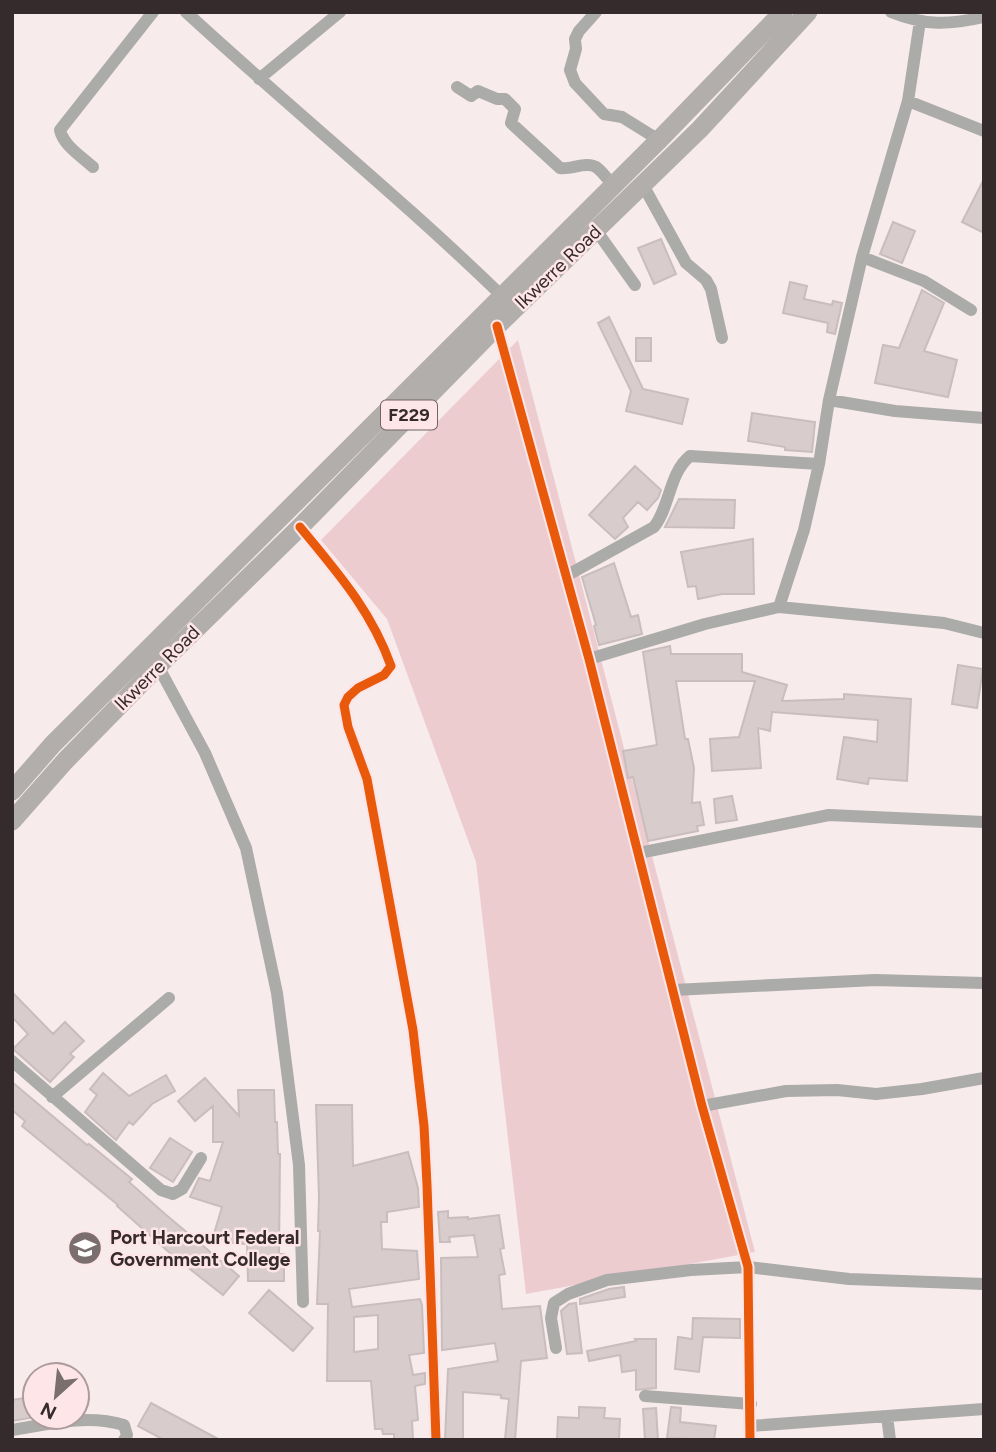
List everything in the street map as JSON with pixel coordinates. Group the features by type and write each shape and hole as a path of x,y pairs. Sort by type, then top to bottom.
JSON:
{"main road":[{"name":"Ikwerre Road","path":"12,791 54,744 659,140 783,12"},
{"name":"Ikwerre Road","path":"12,821 65,761 300,527 496,326 700,130 808,12"}],"street":[{"path":"93,167 66,143 60,130 153,12"},
{"path":"186,12 431,228 502,296"},
{"path":"259,79 340,12"},
{"path":"596,12 579,31 575,40 576,49 570,70 575,83 604,114 622,117 659,140"},
{"path":"891,12 920,21 951,24 984,17"},
{"path":"779,607 804,530 819,464 829,400 862,257 908,101 920,21"},
{"path":"457,87 471,96 478,92 505,99 515,109 511,123 560,168 591,165 613,185"},
{"path":"908,101 984,131"},
{"path":"643,185 687,263 706,280 711,289 722,338"},
{"path":"596,230 635,285"},
{"path":"862,257 924,281 971,310"},
{"path":"496,326 589,659 702,1107 748,1267 750,1433 887,1416 984,1409"},
{"path":"829,400 895,411 984,418"},
{"path":"566,576 654,527 660,519 679,470 690,456 819,464"},
{"path":"300,527 357,596 385,648 391,666 384,675 358,688 344,705 348,727 367,779 413,1030 428,1185 436,1440"},
{"path":"589,659 705,624 779,607 944,624 984,633"},
{"path":"158,666 205,753 246,848 277,993 299,1165 303,1302"},
{"path":"639,853 829,815 984,822"},
{"path":"674,990 875,980 984,983"},
{"path":"52,1097 169,998"},
{"path":"12,1061 162,1191 173,1194 182,1189 201,1158"},
{"path":"702,1107 786,1091 837,1090 876,1094 984,1078"},
{"path":"556,1348 551,1318 554,1303 568,1294 607,1280 691,1270 748,1267 849,1279 984,1284"},
{"path":"645,1396 751,1404"},
{"path":"887,1416 890,1440"},
{"path":"12,1430 74,1420 105,1420 124,1425 127,1435 124,1440"}],"shaded area":[{"path":"518,340 755,1252 526,1294 476,862 387,619 321,540"}],"building":[{"path":"984,179 984,233 962,222"},
{"path":"893,222 915,231 902,263 880,254"},
{"path":"661,239 676,274 654,284 638,248"},
{"path":"790,282 807,286 804,299 832,305 833,301 842,303 835,334 827,332 828,323 783,313"},
{"path":"922,290 944,303 924,351 957,360 948,397 875,383 883,345 899,348"},
{"path":"609,317 643,389 688,399 682,424 626,411 631,391 598,323"},
{"path":"636,338 651,338 651,361 636,361"},
{"path":"752,413 815,422 812,452 785,450 785,447 748,441"},
{"path":"635,466 661,490 658,498 647,510 638,502 623,518 628,527 615,539 589,515"},
{"path":"679,499 735,500 734,528 665,527"},
{"path":"753,539 754,594 722,594 698,599 696,586 688,587 681,552"},
{"path":"614,563 631,617 638,615 642,634 599,645 582,577"},
{"path":"670,646 671,654 742,654 742,672 787,685 782,701 844,699 844,694 911,699 907,781 869,778 868,784 837,779 844,737 877,742 878,720 772,712 770,731 758,728 761,768 712,771 710,739 739,737 755,681 676,681 685,739 688,739 694,768 692,803 700,802 704,825 697,826 698,831 648,841 633,777 628,778 623,751 657,745 643,652"},
{"path":"958,665 983,669 977,708 952,704"},
{"path":"732,796 737,820 716,823 714,799"},
{"path":"12,992 53,1034 65,1022 84,1041 70,1054 74,1057 50,1082 13,1049 28,1034 12,1017"},
{"path":"103,1073 129,1096 166,1075 175,1091 152,1104 133,1125 129,1122 116,1140 85,1112 97,1095 90,1089"},
{"path":"205,1078 239,1116 238,1090 274,1090 280,1154 279,1254 284,1254 284,1281 248,1281 247,1244 213,1237 222,1207 190,1197 199,1178 210,1181 223,1142 213,1142 213,1106 195,1121 178,1101"},
{"path":"12,1082 132,1179 129,1182 239,1276 223,1295 172,1255 118,1205 22,1126 25,1121 12,1110"},
{"path":"316,1105 352,1105 353,1166 408,1152 418,1188 419,1207 387,1212 387,1222 381,1222 382,1249 417,1251 419,1279 349,1289 352,1307 420,1299 424,1353 409,1355 413,1375 425,1373 425,1384 415,1386 418,1420 412,1421 413,1440 394,1440 394,1434 383,1434 382,1429 375,1429 371,1381 327,1381 328,1304 317,1304 319,1197","holes":["378,1315 378,1349 354,1352 354,1317"]},
{"path":"170,1138 192,1152 173,1182 150,1168"},
{"path":"448,1211 448,1218 468,1219 499,1215 504,1248 500,1249 505,1274 499,1275 502,1309 540,1306 547,1358 521,1361 515,1440 505,1439 509,1399 501,1398 501,1395 463,1392 463,1440 445,1440 448,1369 498,1361 495,1343 442,1350 441,1258 478,1257 474,1235 449,1237 450,1242 440,1242 438,1212"},
{"path":"624,1287 625,1297 580,1304 580,1299"},
{"path":"269,1290 313,1328 293,1351 249,1313"},
{"path":"576,1303 582,1353 567,1354 561,1311 569,1304"},
{"path":"693,1318 740,1319 740,1338 703,1337 699,1372 675,1369 678,1337 692,1339"},
{"path":"635,1339 656,1339 656,1388 636,1390 636,1370 622,1372 620,1355 589,1361 587,1351 636,1341"},
{"path":"21,1398 21,1419 12,1421 12,1400"},
{"path":"151,1403 220,1440 164,1440 138,1426"},
{"path":"579,1407 605,1408 604,1418 620,1419 619,1440 557,1440 558,1417 579,1418"},
{"path":"671,1407 681,1408 680,1422 716,1426 714,1440 667,1438"},
{"path":"656,1408 658,1440 645,1440 643,1409"}],"cycle path":[{"path":"497,326 589,659 702,1106 748,1267 750,1440"},
{"path":"300,527 363,609 391,666 384,675 358,688 344,705 348,727 367,779 413,1030 424,1126 436,1440"}],"place":[{"name":"Port Harcourt Federal Government College","path":"85,1248"}]}
